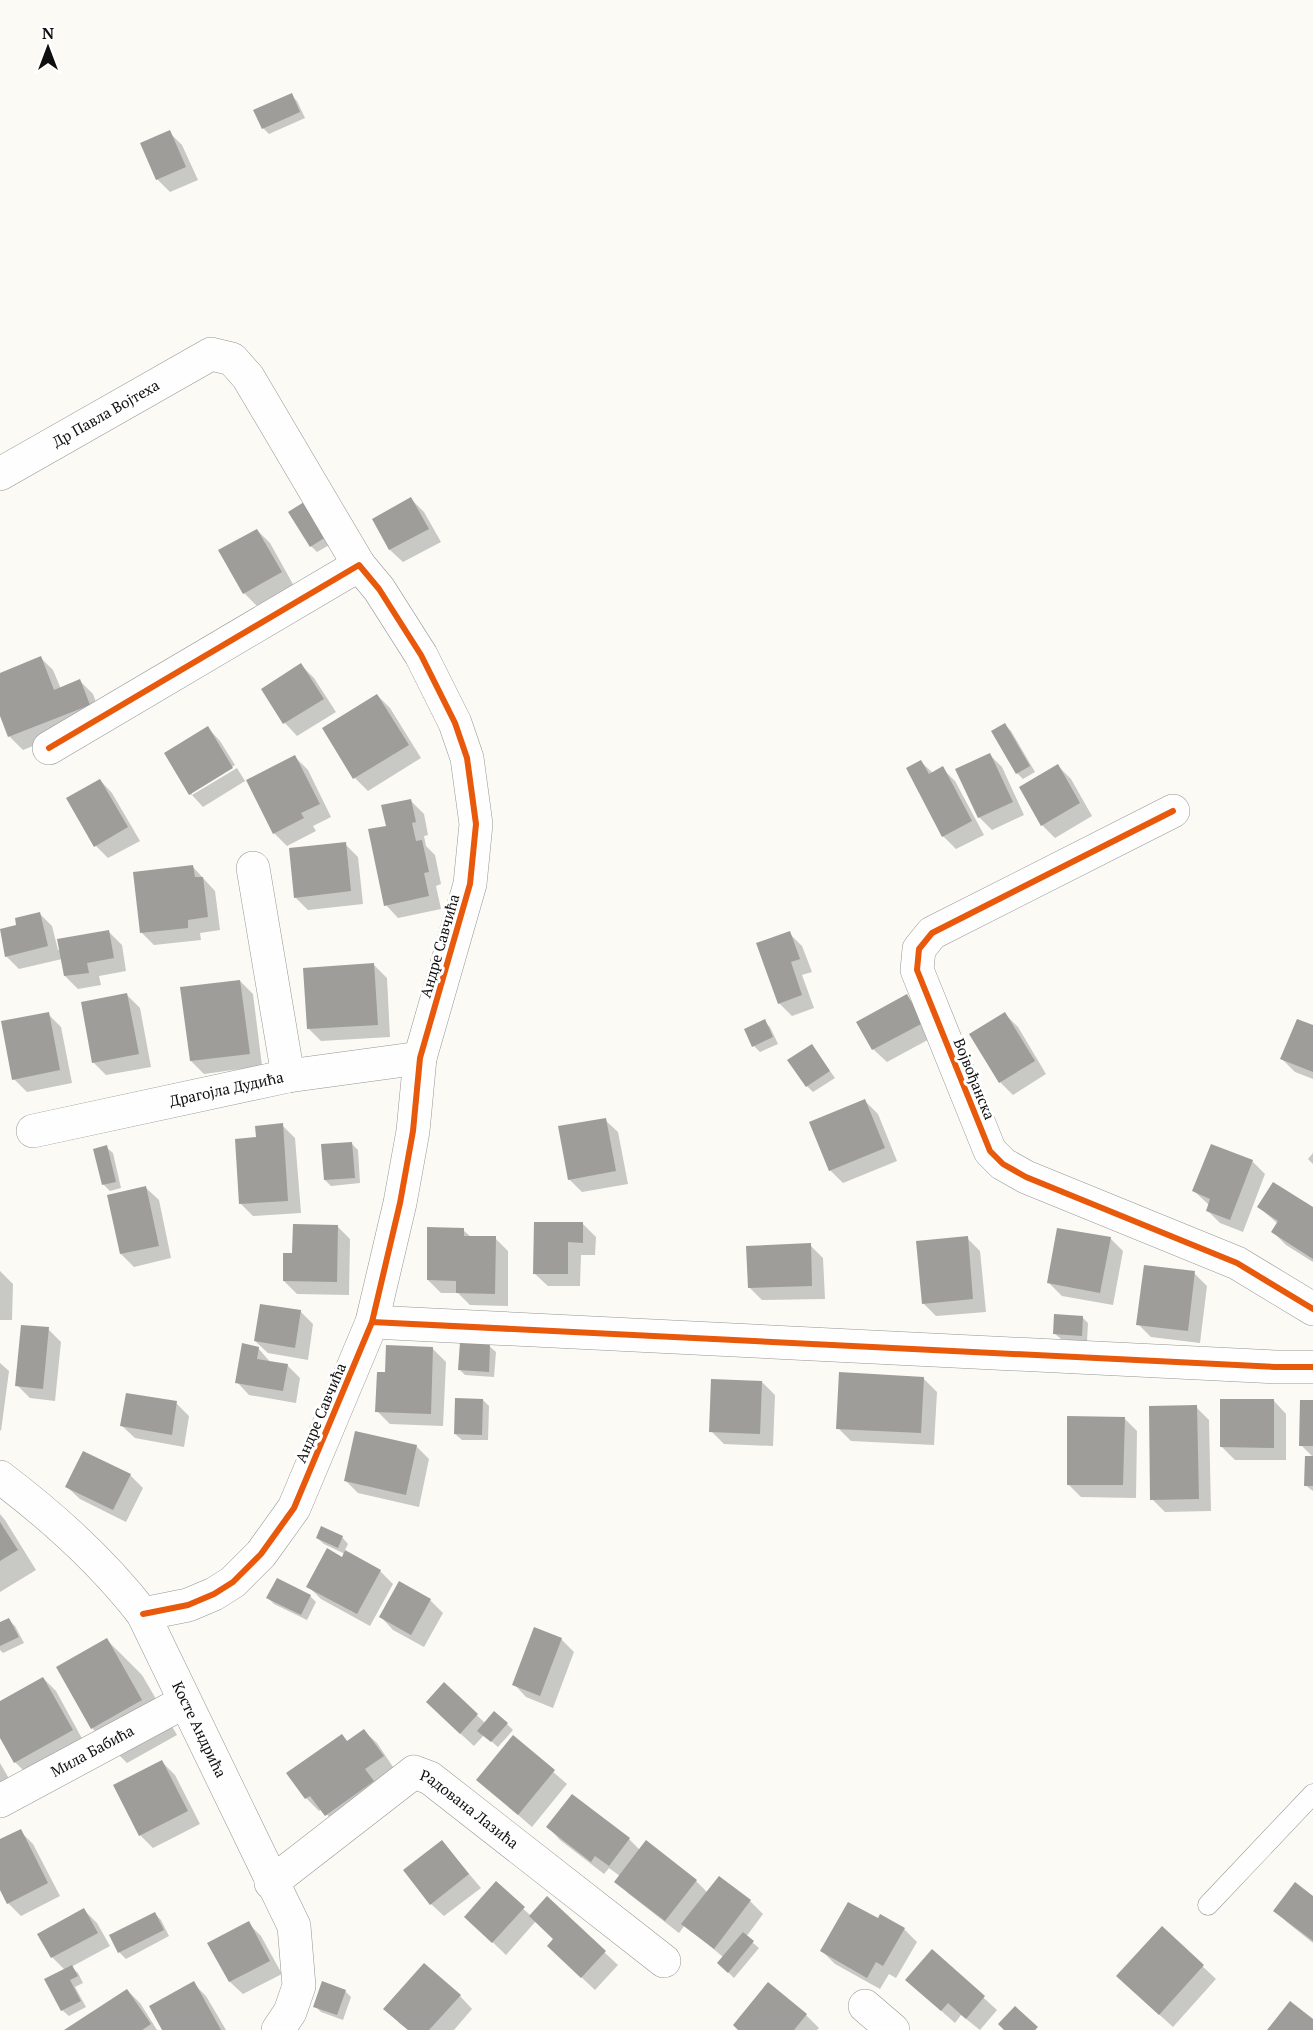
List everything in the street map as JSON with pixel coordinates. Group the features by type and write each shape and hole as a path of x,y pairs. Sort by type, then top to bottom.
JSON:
{"street":[{"name":"Др Павла Војтеха","path":"0,474 211,354"},
{"name":"Андре Савчића","path":"143,1614 188,1605 214,1594 232,1582 261,1554 294,1508 372,1322 401,1193 412,1131 420,1058 470,884 476,824 467,758 451,713 421,655 380,589 359,565 248,377 232,359 211,354"},
{"path":"49,748 359,565"},
{"name":"Војвођанска","path":"1173,812 932,933 919,949 917,970 990,1151 1003,1164 1026,1177 1237,1263 1313,1309"},
{"path":"253,868 288,1076"},
{"name":"Драгојла Дудића","path":"33,1131 288,1076 420,1058"},
{"path":"372,1322 1275,1367 1313,1366"},
{"name":"Косте Андрића","path":"0,1477 85,1548 119,1583 143,1614 271,1883 294,1926 299,1986 290,2012 278,2030"},
{"name":"Мила Бабића","path":"0,1801 184,1702"},
{"name":"Радована Лазића","path":"271,1883 414,1772 430,1778 664,1960"},
{"path":"865,2006 893,2030"}],"lane":[{"path":"1208,1905 1313,1794"}],"building":[{"path":"292,93 300,112 262,129 253,110"},
{"path":"170,130 186,167 156,180 140,143"},
{"path":"411,497 429,529 389,550 372,519"},
{"path":"304,502 326,537 310,547 288,512"},
{"path":"257,529 282,572 243,594 218,550"},
{"path":"41,656 54,690 80,679 90,705 8,737 0,716 0,673"},
{"path":"301,663 324,699 283,724 261,689"},
{"path":"377,694 409,745 353,779 322,728"},
{"path":"1005,723 1030,766 1016,774 991,731"},
{"path":"208,726 233,768 189,795 164,753"},
{"path":"990,753 1013,802 978,818 955,769"},
{"path":"295,755 320,804 301,813 304,818 273,834 246,780"},
{"path":"921,760 929,774 943,766 972,821 942,837 906,768"},
{"path":"1058,764 1080,803 1041,826 1019,787"},
{"path":"100,779 128,827 94,847 66,798"},
{"path":"411,799 416,822 412,823 416,841 422,840 429,872 424,873 429,896 384,906 368,829 386,826 381,805"},
{"path":"346,842 351,891 294,898 289,848"},
{"path":"193,865 195,877 203,877 208,917 188,920 188,928 140,933 133,872"},
{"path":"40,912 48,946 5,957 0,929 16,925 15,918"},
{"path":"109,930 114,958 87,963 89,973 64,976 57,939"},
{"path":"790,931 800,959 791,962 802,995 778,1004 756,943"},
{"path":"374,963 378,1025 307,1029 303,968"},
{"path":"240,980 250,1054 190,1061 180,987"},
{"path":"127,993 139,1054 92,1063 81,1002"},
{"path":"907,994 923,1023 872,1050 856,1022"},
{"path":"49,1012 60,1070 12,1080 1,1021"},
{"path":"1005,1012 1035,1061 999,1083 969,1034"},
{"path":"765,1019 773,1037 752,1047 744,1029"},
{"path":"1297,1019 1313,1025 1313,1072 1280,1059"},
{"path":"812,1044 830,1071 806,1087 787,1060"},
{"path":"865,1099 885,1148 829,1171 809,1122"},
{"path":"606,1118 616,1171 568,1180 558,1126"},
{"path":"283,1123 288,1201 239,1204 235,1139 256,1137 255,1126"},
{"path":"352,1142 355,1178 324,1180 321,1144"},
{"path":"1211,1144 1253,1160 1230,1220 1206,1211 1210,1199 1192,1191"},
{"path":"107,1145 116,1182 102,1185 93,1149"},
{"path":"1273,1182 1313,1207 1313,1259 1271,1232 1278,1221 1257,1207"},
{"path":"146,1186 159,1246 120,1254 107,1195"},
{"path":"534,1222 583,1222 583,1243 568,1242 568,1274 533,1274"},
{"path":"293,1224 338,1225 337,1282 283,1281 283,1253 292,1253"},
{"path":"427,1227 464,1228 464,1236 496,1236 495,1294 456,1293 456,1281 427,1280"},
{"path":"1057,1228 1111,1237 1100,1293 1047,1283"},
{"path":"968,1236 973,1299 922,1304 916,1241"},
{"path":"811,1243 812,1286 748,1288 746,1246"},
{"path":"1144,1265 1195,1271 1188,1331 1136,1325"},
{"path":"260,1304 301,1310 295,1348 254,1341"},
{"path":"1054,1314 1083,1316 1082,1336 1053,1334"},
{"path":"21,1325 49,1327 43,1389 15,1386"},
{"path":"460,1342 490,1344 489,1372 458,1370"},
{"path":"242,1343 259,1347 257,1359 288,1364 283,1391 235,1383"},
{"path":"386,1345 433,1347 431,1414 375,1412 377,1372 385,1372"},
{"path":"839,1372 924,1377 921,1433 836,1429"},
{"path":"711,1379 762,1381 760,1434 709,1432"},
{"path":"126,1393 177,1401 172,1435 120,1426"},
{"path":"455,1398 483,1399 482,1435 454,1434"},
{"path":"1220,1399 1274,1399 1274,1448 1220,1447"},
{"path":"1300,1400 1313,1400 1313,1446 1299,1446"},
{"path":"1197,1405 1199,1499 1150,1500 1149,1406"},
{"path":"1067,1416 1125,1417 1123,1485 1067,1485"},
{"path":"355,1431 417,1445 406,1495 344,1481"},
{"path":"83,1451 131,1474 113,1510 65,1487"},
{"path":"1305,1456 1313,1456 1313,1486 1304,1486"},
{"path":"0,1522 18,1550 0,1561"},
{"path":"321,1526 343,1536 338,1548 316,1538"},
{"path":"327,1548 342,1557 345,1550 381,1570 357,1614 306,1587"},
{"path":"277,1578 311,1595 301,1615 266,1598"},
{"path":"399,1581 431,1599 411,1635 379,1617"},
{"path":"9,1618 19,1637 0,1646 0,1622"},
{"path":"534,1627 562,1638 540,1696 512,1685"},
{"path":"107,1638 142,1700 91,1729 56,1667"},
{"path":"43,1677 73,1730 14,1763 0,1738 0,1701"},
{"path":"444,1682 478,1714 460,1734 426,1702"},
{"path":"494,1711 508,1723 491,1742 477,1731"},
{"path":"364,1729 384,1756 365,1769 374,1781 325,1816 310,1796 305,1799 286,1773 342,1734 347,1741"},
{"path":"513,1735 555,1770 518,1815 476,1780"},
{"path":"162,1760 188,1811 139,1836 113,1785"},
{"path":"572,1794 630,1838 609,1866 595,1856 591,1862 546,1827"},
{"path":"21,1829 48,1883 7,1904 0,1890 0,1839"},
{"path":"442,1840 469,1874 430,1905 403,1870"},
{"path":"646,1840 697,1880 665,1921 614,1882"},
{"path":"719,1876 751,1900 714,1949 681,1924"},
{"path":"496,1881 525,1907 492,1943 464,1917"},
{"path":"1295,1882 1313,1896 1313,1941 1273,1911"},
{"path":"547,1896 606,1951 581,1978 547,1946 553,1939 529,1916"},
{"path":"848,1902 878,1918 880,1914 905,1928 883,1966 876,1962 867,1978 820,1951"},
{"path":"84,1908 98,1933 51,1958 37,1934"},
{"path":"155,1912 164,1930 118,1953 109,1935"},
{"path":"249,1921 270,1961 229,1982 207,1943"},
{"path":"1162,1926 1204,1965 1159,2015 1116,1976"},
{"path":"743,1932 754,1941 728,1973 717,1963"},
{"path":"932,1949 985,1996 966,2019 948,2003 941,2011 905,1980"},
{"path":"424,1963 461,1995 429,2030 408,2030 383,2009"},
{"path":"72,1965 78,1976 70,1980 81,2001 61,2011 44,1979"},
{"path":"194,1981 221,2030 162,2030 149,2006"},
{"path":"322,1981 346,1990 337,2015 313,2007"},
{"path":"768,1982 807,2014 794,2030 738,2030 733,2025"},
{"path":"127,1989 151,2024 142,2030 64,2030"},
{"path":"1290,2001 1313,2019 1313,2030 1267,2030"},
{"path":"1015,2006 1038,2027 1035,2030 1004,2030 998,2024"}],"cycle path":[{"path":"49,748 359,565 379,589 421,655 455,723 467,758 476,824 470,884 420,1058 413,1131 400,1203 372,1322 294,1508 261,1554 233,1582 214,1594 188,1605 143,1614"},
{"path":"1173,811 932,933 919,949 917,970 990,1151 1003,1164 1026,1177 1237,1263 1313,1309"},
{"path":"372,1322 1275,1367 1313,1367"}]}
